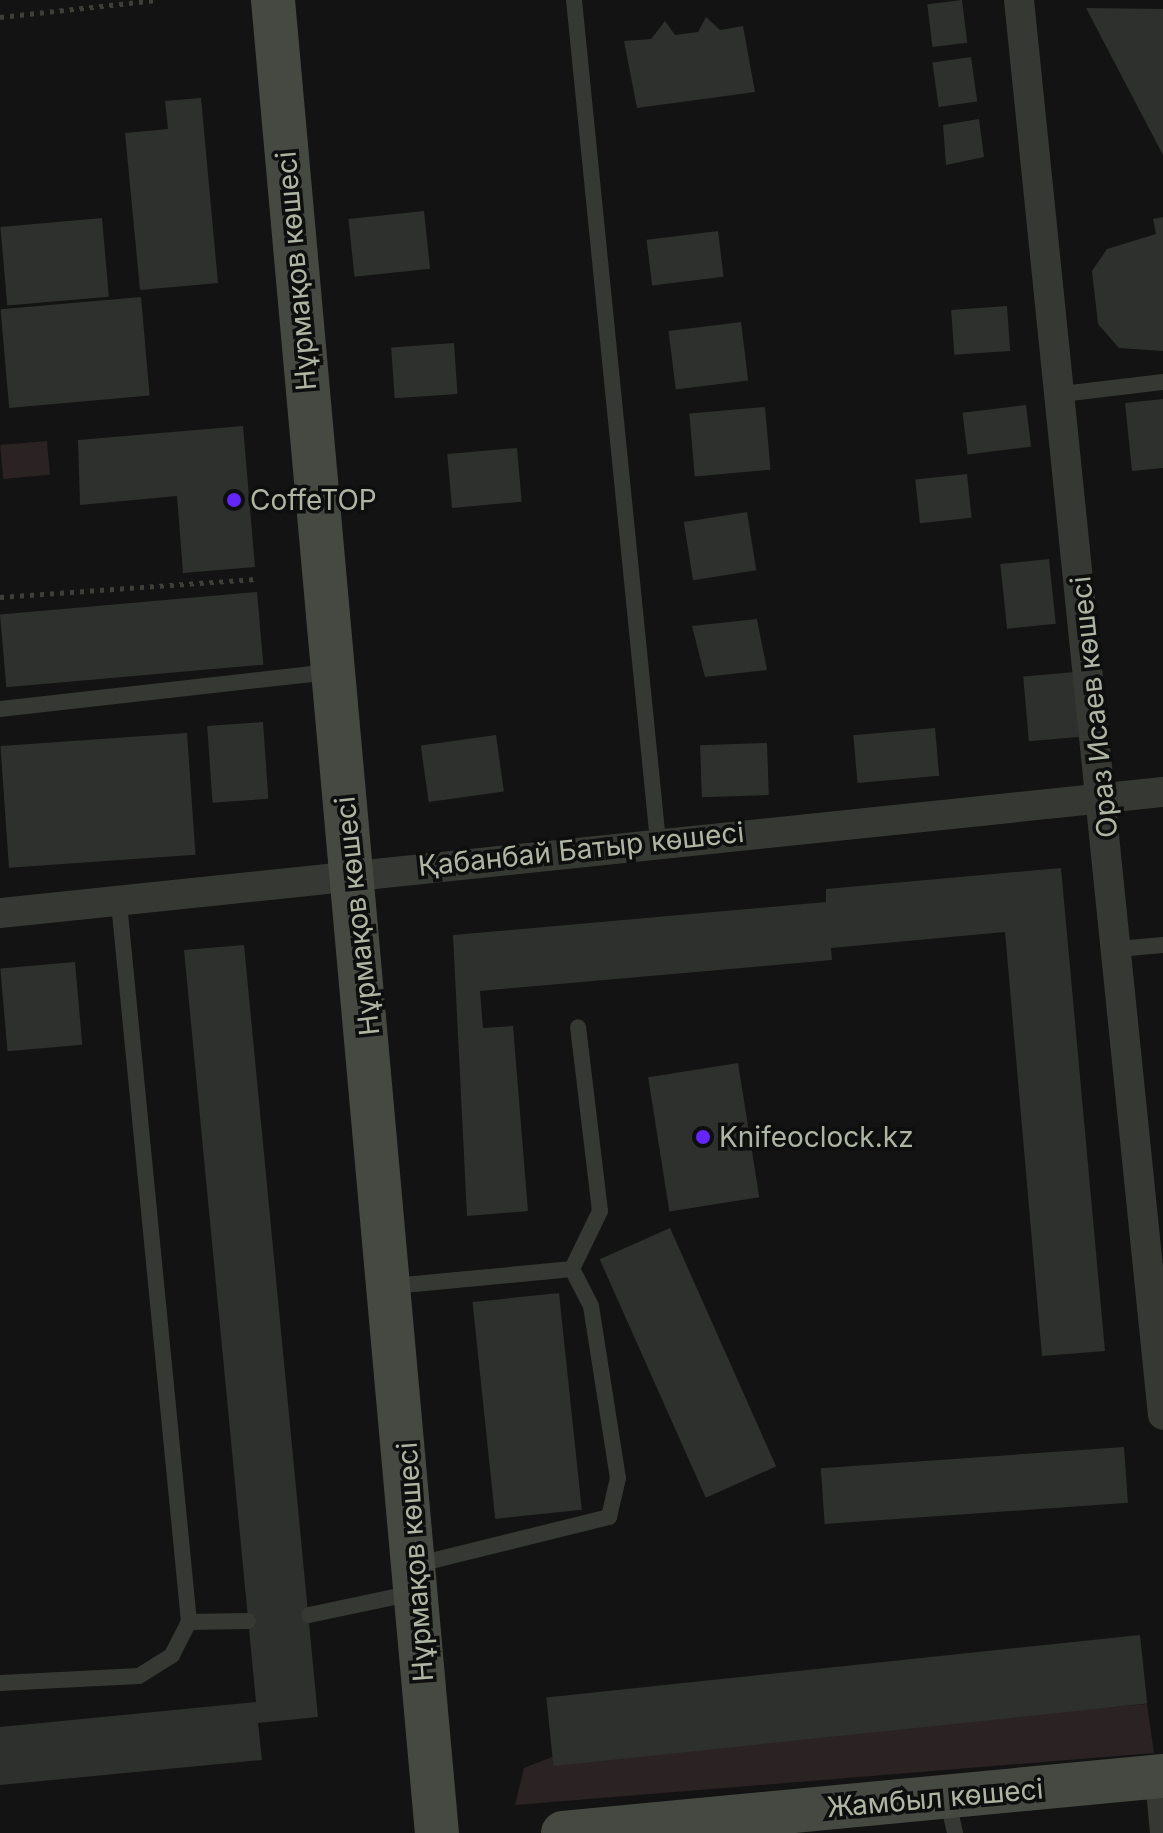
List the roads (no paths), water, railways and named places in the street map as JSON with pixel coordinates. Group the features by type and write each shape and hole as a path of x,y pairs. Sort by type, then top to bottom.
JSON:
{"street":[{"name":"Нұрмақов көшесі","path":"273,0 330,672 354,871 393,1286 437,1833"},
{"name":"Ораз Исаев көшесі","path":"1019,0 1062,394 1163,1415"},
{"name":"Қабанбай Батыр көшесі","path":"0,913 119,903 354,871 1163,792"},
{"name":"Жамбыл көшесі","path":"563,1833 951,1815 1158,1776"}],"lane":[{"path":"574,0 658,842"},
{"path":"1062,394 1163,382"},
{"path":"0,709 330,672"},
{"path":"0,1683 139,1676 172,1655 189,1622 119,903"},
{"path":"1118,949 1163,945"},
{"path":"572,1269 600,1211 578,1027"},
{"path":"393,1286 572,1269"},
{"path":"309,1615 609,1517 618,1478 588,1291 572,1269"},
{"path":"189,1622 248,1621"},
{"path":"1158,1776 1158,1833"}],"place":[{"name":"CoffeTOP","path":"234,500"},
{"name":"Knifeoclock.kz","path":"703,1137"}]}
